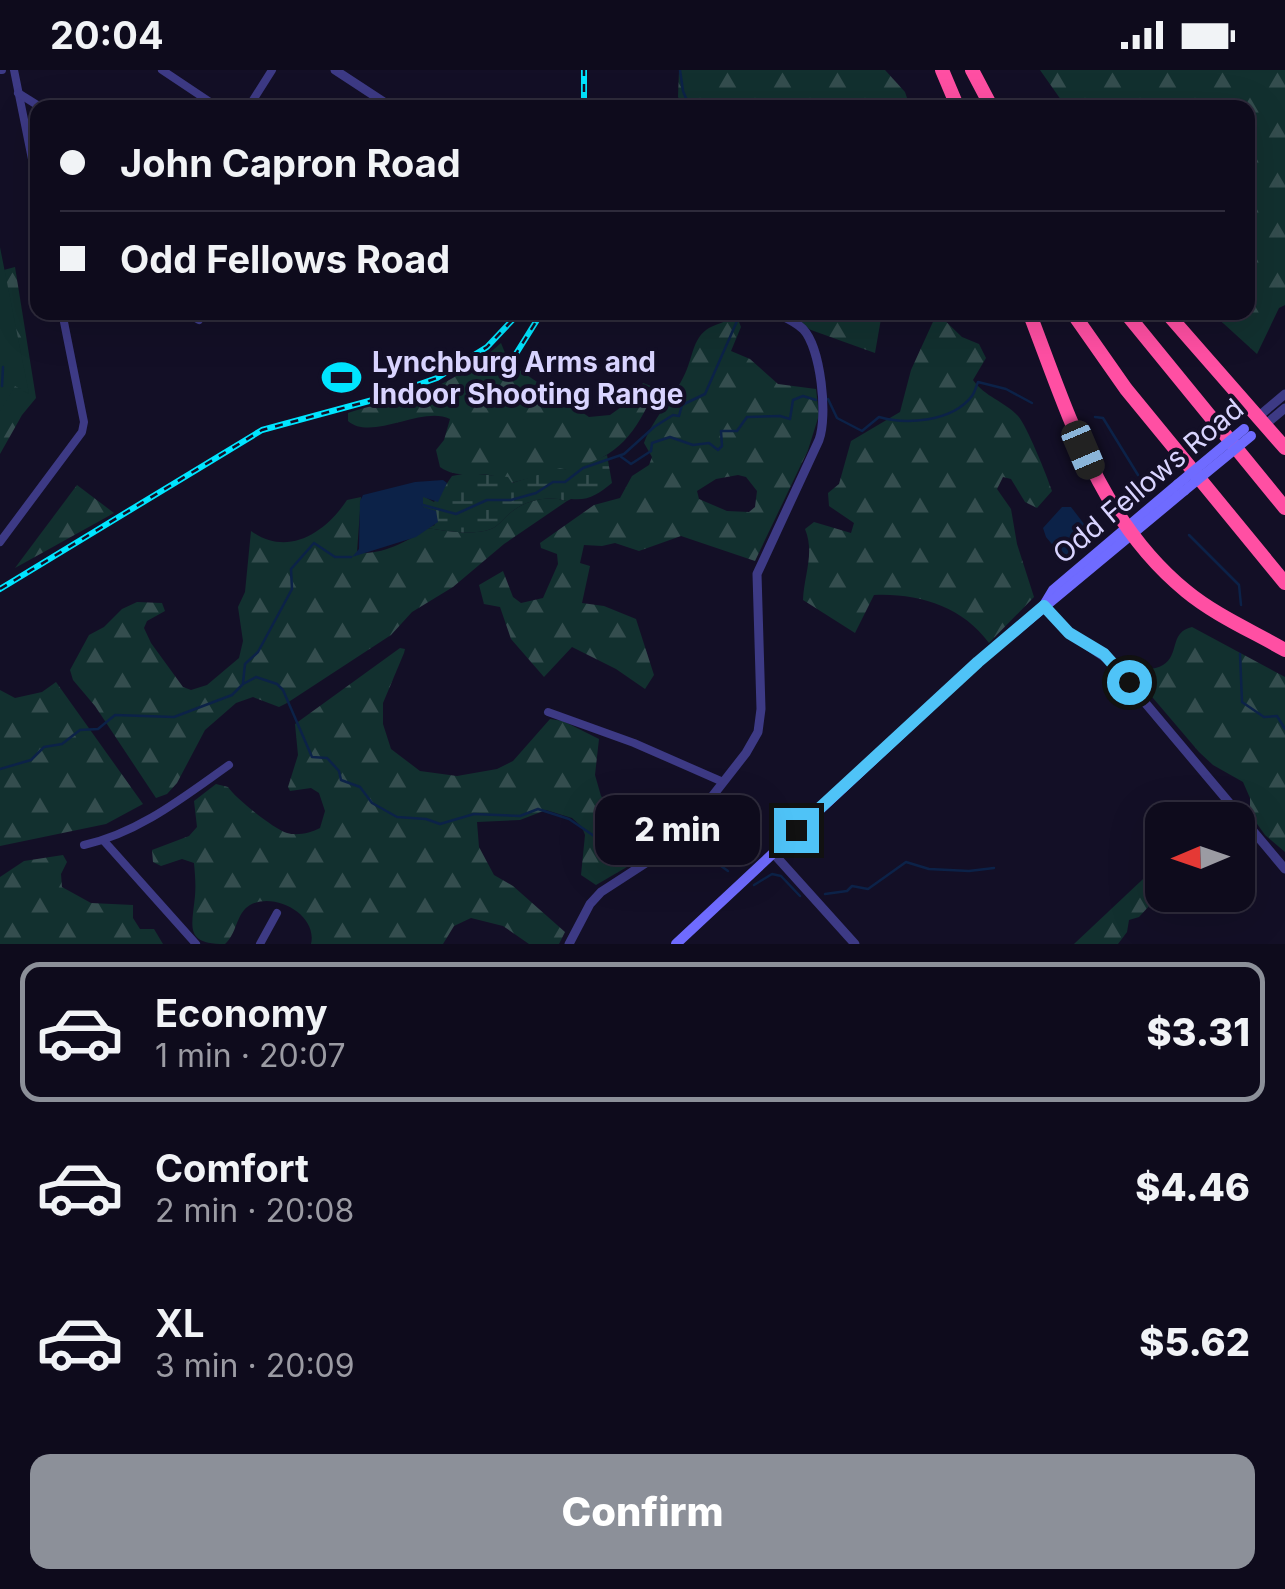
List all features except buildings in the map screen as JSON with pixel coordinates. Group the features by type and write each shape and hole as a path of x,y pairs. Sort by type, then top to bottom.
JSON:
{"highway":[{"path":"940,70 948,100"},
{"path":"940,70 954,100"},
{"path":"972,70 988,100"},
{"path":"1032,320 1092,472 1131,531 1172,578 1197,599 1285,650"},
{"path":"1078,320 1126,389 1285,583"},
{"path":"1132,320 1285,508"},
{"path":"1173,320 1285,448"}],"main road":[{"name":"Odd Fellows Road","path":"676,944 978,662 1262,420"}],"street":[{"path":"14,70 30,150"},
{"path":"162,70 207,100"},
{"path":"253,100 272,70"},
{"path":"335,70 382,100"},
{"path":"18,92 30,100"},
{"path":"0,542 82,432 84,422 64,320"},
{"path":"569,944 590,904 601,892 666,853 753,743 760,723 756,592 760,560 818,440 824,418 810,341 802,328 788,320"},
{"name":"Odd Fellows Road","path":"1262,420 1285,394"},
{"name":"Odd Fellows Road","path":"1262,420 1285,408"},
{"path":"1044,606 1069,633 1110,661 1285,869"},
{"path":"548,712 723,782"},
{"path":"84,845 104,841 160,813 230,765"},
{"path":"104,841 196,944"},
{"path":"772,853 855,944"},
{"path":"260,944 277,913"}],"green space":[{"path":"679,70 885,70 908,100 680,100"},
{"path":"1040,70 1285,70 1285,305 1279,308 1257,354 1220,320 1255,320 1255,100 1061,100"},
{"path":"0,247 29,394 15,386 0,411"},
{"path":"15,267 36,398 0,454 0,271"},
{"path":"726,320 738,320 741,327 731,351 750,359 778,384 816,389 819,415 808,450 755,561 681,536 639,551 615,543 584,545 580,563 590,566 582,603 604,606 636,619 654,675 645,689 572,647 544,677 511,639 500,607 484,604 479,585 503,571 513,597 521,603 543,598 558,564 557,554 541,548 540,543 594,505 620,498 632,476 649,465 652,457 644,443 683,379 697,341 709,328","holes":["738,475 746,477 757,491 755,507 749,512 727,511 699,499 697,491 716,479"]},
{"path":"795,320 881,320 875,353 811,330"},
{"path":"934,320 944,320 962,337 979,344 986,358 973,380 1018,416 1052,491 1037,508 1025,502 1011,479 1003,477 997,489 1011,509 1017,544 1034,597 989,643 952,611 907,596 874,595 855,633 803,600 809,555 805,529 814,522 851,533 854,523 829,506 828,493 839,484 851,441 900,412 911,370"},
{"path":"501,343 509,363 589,417 610,415 631,400 643,383 656,388 633,431 602,458 571,472 564,469 511,483 491,475 457,474 440,467 436,450 444,440 450,419 426,416 370,428 348,421 348,413 416,395 442,383"},
{"path":"607,455 612,483 593,496 529,502 484,531 427,528 435,525 423,507 423,496 434,502 452,476 468,473 508,477 512,483 560,468 572,471"},
{"path":"77,485 114,513 15,568"},
{"path":"361,497 357,552 365,553 393,547 427,528 484,531 529,502 567,501 504,544 453,587 412,612 391,635 287,703 279,707 253,697 236,703 205,730 177,783 167,794 156,798 95,706 73,680 70,670 89,635 137,602 162,603 165,611 147,621 144,628 151,643 183,687 191,690 207,685 239,658 243,641 238,607 245,592 251,531 279,542 305,538 328,522 347,500"},
{"path":"1192,627 1285,677 1285,852 1255,821 1255,802 1250,802 1243,782 1199,752 1130,671 1163,665 1185,630"},
{"path":"400,648 405,649 383,703 383,724 391,749 420,771 457,776 497,769 513,761 550,719 563,721 599,739 595,775 601,796 629,830 663,842 663,846 596,885 581,875 585,835 572,818 546,810 520,820 477,822 479,847 494,875 513,886 565,932 559,944 529,944 503,926 471,918 454,926 443,944 311,944 308,924 301,915 271,901 260,901 245,909 225,944 197,937 192,925 194,863 182,859 161,866 153,862 152,850 189,836 197,827 194,801 216,784 228,787 255,813 287,833 304,834 320,828 325,811 319,793 311,788 290,791 288,787 298,755 295,724"},
{"path":"56,682 143,804 106,824 0,846 0,690 15,698 42,692"},
{"path":"63,855 67,862 61,874 62,887 91,903 133,905 133,918 140,929 154,929 163,944 0,944 0,877 24,861"},
{"path":"1145,877 1145,910 1129,920 1127,932 1118,944 1074,944"}],"water":[{"path":"415,482 447,483 438,502 423,497 423,507 436,511 438,522 416,537 352,557 359,549 363,495"},
{"path":"1062,507 1071,507 1091,533 1090,542 1065,560 1043,528"}],"waterway":[{"path":"680,70 687,100"},
{"path":"423,505 456,514 487,500 511,500 536,493 553,482 565,482 583,468 624,454 654,427 673,415 679,416 682,405 705,394 737,320"},
{"path":"2,386 3,367"},
{"path":"828,399 837,418 862,431 879,417 915,421 953,411 972,396 978,382 1006,389 1032,403"},
{"path":"620,456 631,464 651,451 652,443 670,437 693,445 709,443 718,450 722,446 721,431 737,431 747,417 790,419 793,400 803,396 816,400"},
{"path":"1095,417 1103,418 1138,475"},
{"path":"1189,535 1239,585 1241,605"},
{"path":"243,683 245,664 258,652 292,589 291,569 314,543 335,557 351,557"},
{"path":"1240,654 1242,702 1264,717 1277,716 1285,729"},
{"path":"0,769 31,760 44,747 62,744 80,730 98,729 115,715 174,717 232,695 256,677 283,690 312,757 327,758 339,771 341,780 360,787 372,803 397,817 440,824 474,814 520,816 538,809 569,819 605,847 652,842 665,846"},
{"path":"688,848 700,851 728,871"},
{"path":"825,894 847,891 852,886 868,889 906,862 929,869 994,868"},
{"path":"754,885 772,874 781,876 800,896"}],"railway":[{"path":"584,70 584,100"},
{"path":"0,589 262,430 437,378 487,347 512,320"},
{"path":"514,357 537,320"}],"place":[{"name":"Lynchburg Arms and Indoor Shooting Range","path":"342,378"}],"route":[{"path":"796,830 1044,606 1069,633 1104,654 1129,682"}]}
